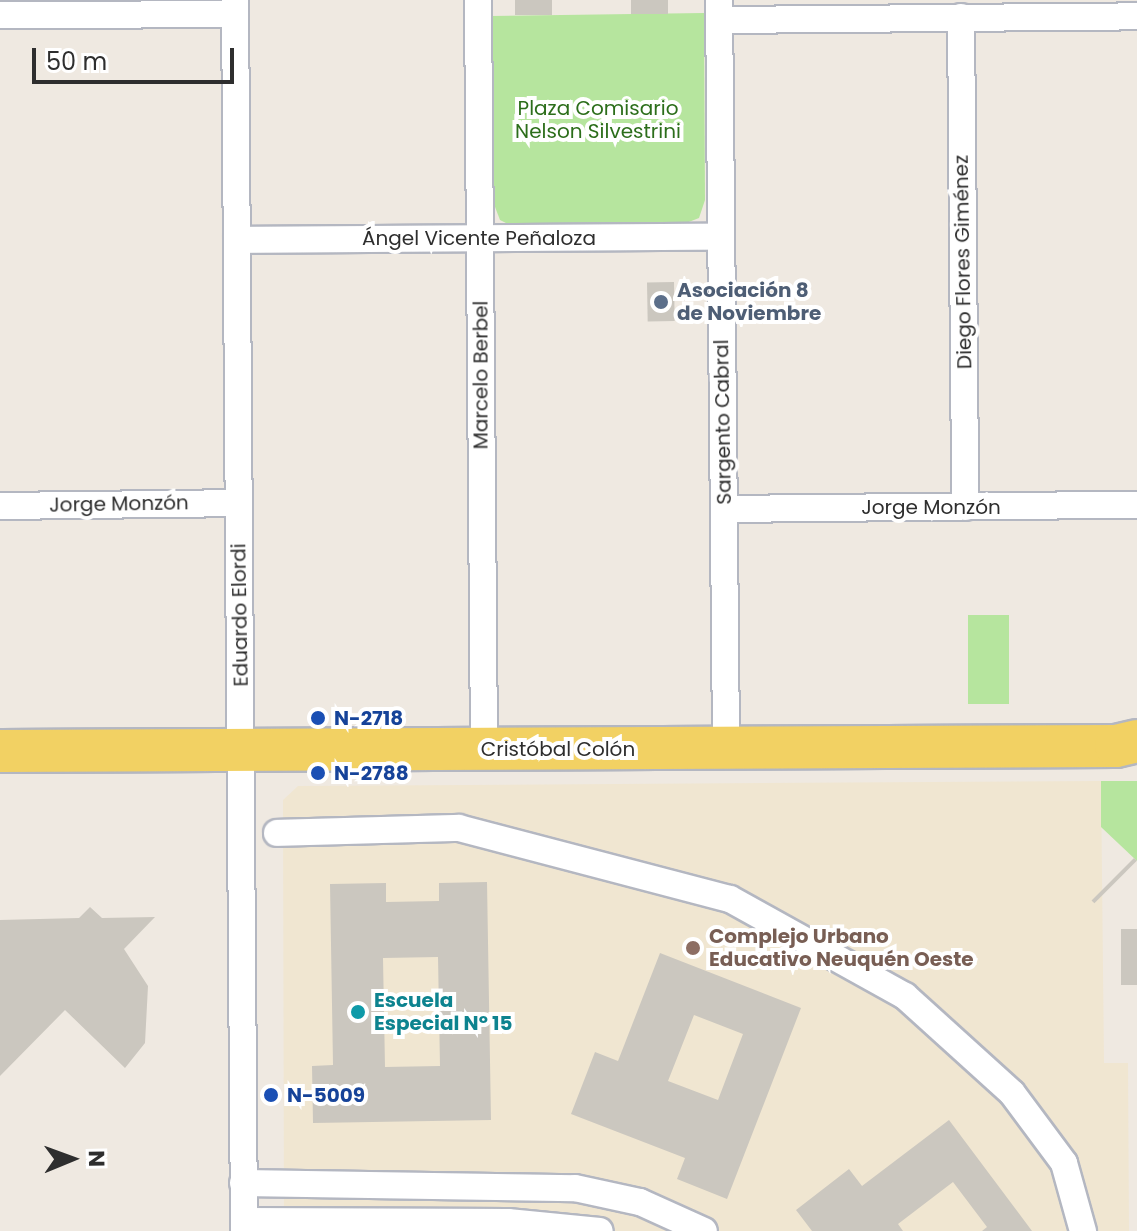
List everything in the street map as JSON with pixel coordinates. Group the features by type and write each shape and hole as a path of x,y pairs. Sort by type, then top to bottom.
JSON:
{"main road":[{"name":"Cristóbal Colón","path":"0,751 1130,746"}],"street":[{"name":"Marcelo Berbel","path":"478,0 484,749"},
{"path":"0,15 235,7"},
{"name":"Eduardo Elordi","path":"235,7 244,1226"},
{"path":"719,10 961,17 1137,16"},
{"name":"Sargento Cabral","path":"719,10 726,748"},
{"name":"Diego Flores Giménez","path":"961,17 965,507"},
{"name":"Ángel Vicente Peñaloza","path":"237,240 721,237"},
{"name":"Jorge Monzón","path":"0,506 239,503"},
{"name":"Jorge Monzón","path":"724,509 1137,505"},
{"path":"277,833 459,828 730,899 905,996 1012,1093 1064,1163 1083,1231"},
{"path":"243,1183 510,1183 609,1193 704,1231"},
{"path":"508,1222 510,1183"},
{"path":"244,1226 508,1222 600,1231"}],"shaded area":[{"name":"Complejo Urbano Educativo Neuquén Oeste","path":"1101,781 1104,1063 1128,1063 1129,1231 284,1231 283,800 298,786"}],"green space":[{"name":"Plaza Comisario Nelson Silvestrini","path":"704,13 705,200 699,218 681,225 512,226 500,220 492,199 491,16"},
{"path":"968,615 1009,615 1009,704 968,704"},
{"path":"1101,781 1137,781 1137,861 1101,827"}],"building":[{"path":"515,0 552,0 552,15 515,15"},
{"path":"631,0 668,0 668,14 631,14"},
{"name":"Asociación 8 de Noviembre","path":"647,282 674,282 675,321 648,321"},
{"path":"1134,858 1137,861 1094,903 1092,900"},
{"name":"Escuela Especial Nº 15","path":"487,882 491,1120 313,1123 312,1066 333,1065 330,884 386,883 386,902 439,901 439,883","holes":["438,957 440,1066 385,1067 383,958"]},
{"path":"90,907 102,918 155,917 124,949 148,986 145,1043 125,1068 65,1010 0,1076 0,920 79,918"},
{"path":"1121,929 1137,929 1137,985 1121,985"},
{"path":"660,953 801,1008 727,1199 677,1179 685,1158 571,1114 595,1052 618,1061","holes":["694,1015 743,1034 718,1100 668,1081"]},
{"path":"949,1120 1032,1231 982,1231 987,1227 953,1182 898,1224 903,1231 812,1231 796,1210 849,1169 862,1186"}],"place":[{"name":"Asociación 8 de Noviembre","path":"661,302"},
{"name":"N-2718","path":"318,718"},
{"name":"N-2788","path":"318,773"},
{"name":"Complejo Urbano Educativo Neuquén Oeste","path":"693,948"},
{"name":"Escuela Especial Nº 15","path":"358,1012"},
{"name":"N-5009","path":"271,1095"}]}
